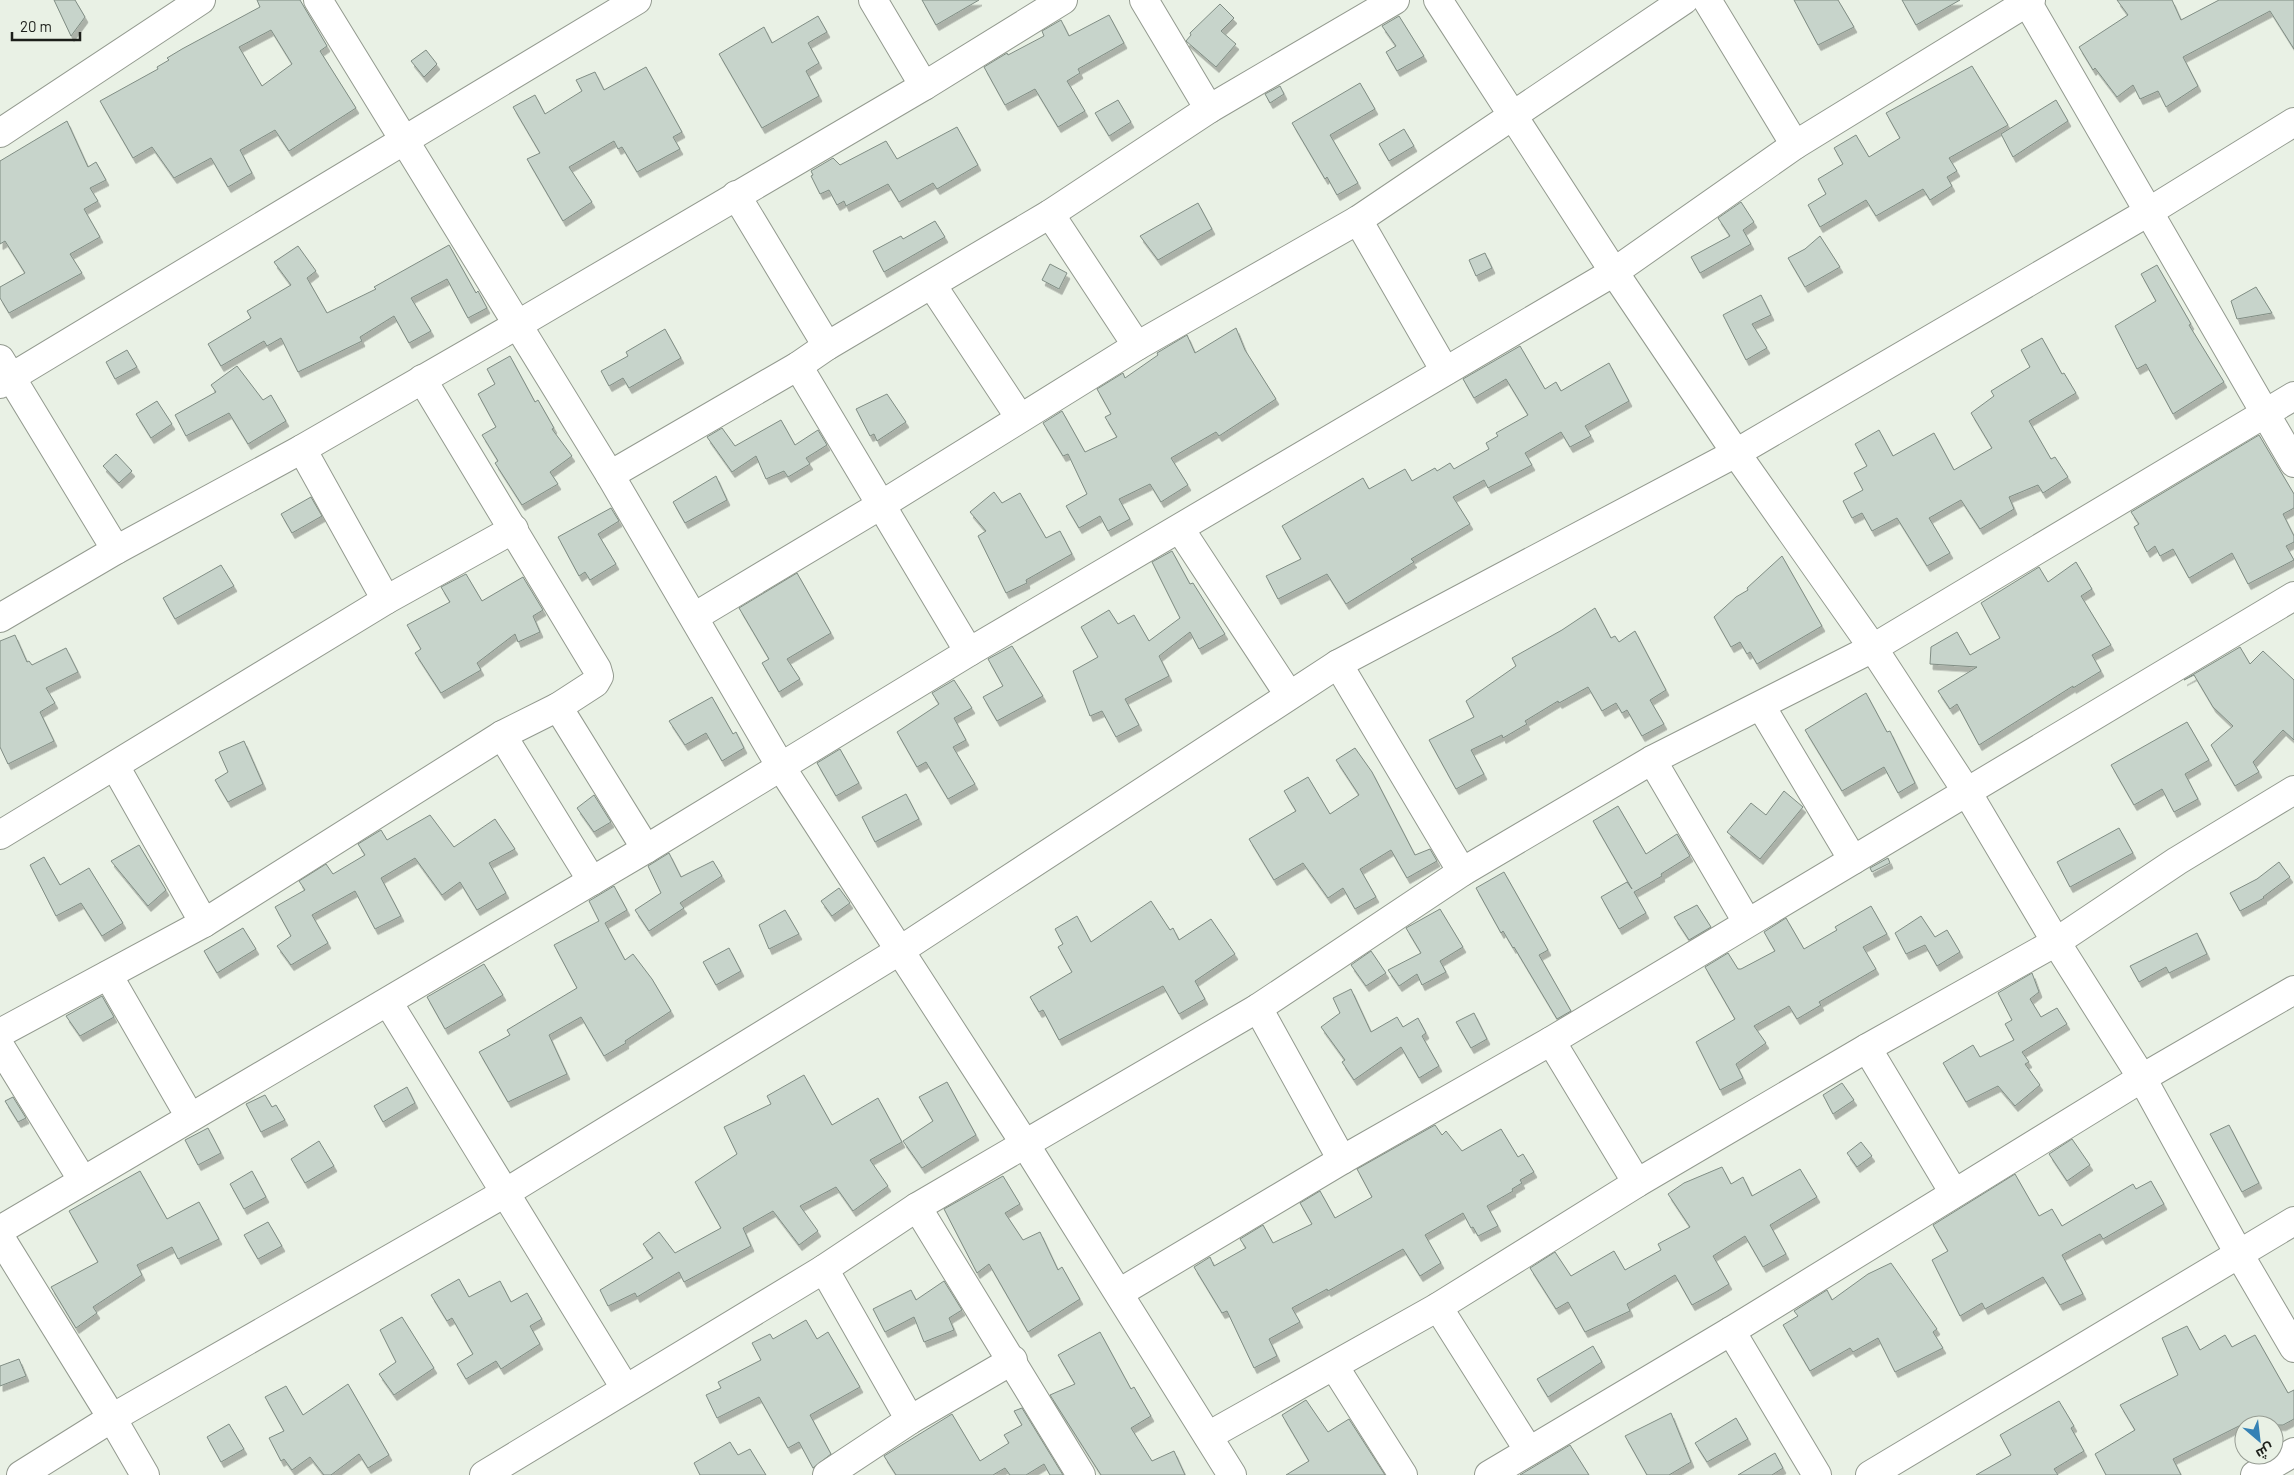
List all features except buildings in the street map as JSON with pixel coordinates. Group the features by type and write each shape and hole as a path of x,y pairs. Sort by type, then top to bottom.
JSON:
{"street":[{"path":"0,133 202,0"},
{"path":"318,0 516,325 610,475 781,767 1120,1293 1232,1475"},
{"path":"116,550 4,373 404,142 637,0"},
{"path":"872,0 924,86"},
{"path":"0,618 116,550 302,449 516,325 924,86 1063,0"},
{"path":"1144,0 1209,109"},
{"path":"610,475 798,366 827,346 1050,214 1209,109 1395,0"},
{"path":"1438,0 1614,272 1736,453 1873,648 1967,792 2056,942 2142,1078 2239,1254 2294,1348"},
{"path":"694,617 880,505 1137,346 1358,220 1684,0"},
{"path":"1707,0 1794,145"},
{"path":"0,1230 646,849 969,652 1614,272 1794,145 2028,1 2150,211 2264,414 2294,463"},
{"path":"21,1475 112,1418 505,1193 899,951 1338,664 1736,453 2150,211 2294,122"},
{"path":"736,195 827,346"},
{"path":"1050,214 1137,346"},
{"path":"1358,220 1445,371"},
{"path":"932,285 1020,418"},
{"path":"798,366 969,652"},
{"path":"0,1033 204,923 502,735 558,707 595,683 599,676 597,668 422,379"},
{"path":"484,1475 625,1388 824,1270 917,1207 1258,1008 1462,872 1652,760 1873,648 2294,396"},
{"path":"302,449 386,600"},
{"path":"0,835 386,600 514,529"},
{"path":"1180,529 1289,695"},
{"path":"1120,1293 1342,1160 1551,1041 2294,596"},
{"path":"1338,664 1462,872"},
{"path":"1761,706 1853,860"},
{"path":"558,707 646,849"},
{"path":"502,735 592,881"},
{"path":"1652,760 1747,922"},
{"path":"115,766 204,923"},
{"path":"1208,1436 1438,1307 1637,1183 1867,1048 2056,942 2178,861 2294,790"},
{"path":"108,975 190,1118"},
{"path":"1489,1475 1731,1331 2142,1078 2294,990"},
{"path":"388,1002 625,1388"},
{"path":"1258,1008 1342,1160"},
{"path":"1551,1041 1637,1183"},
{"path":"0,1046 83,1181"},
{"path":"1867,1048 1954,1193"},
{"path":"917,1207 1013,1360 1081,1475"},
{"path":"1870,1475 2294,1221"},
{"path":"0,1237 145,1475"},
{"path":"824,1270 910,1420"},
{"path":"1438,1307 1529,1452"},
{"path":"1731,1331 1817,1475"},
{"path":"827,1475 910,1420 1013,1360"},
{"path":"1334,1366 1403,1475"},
{"path":"2255,1475 2294,1452"}]}
